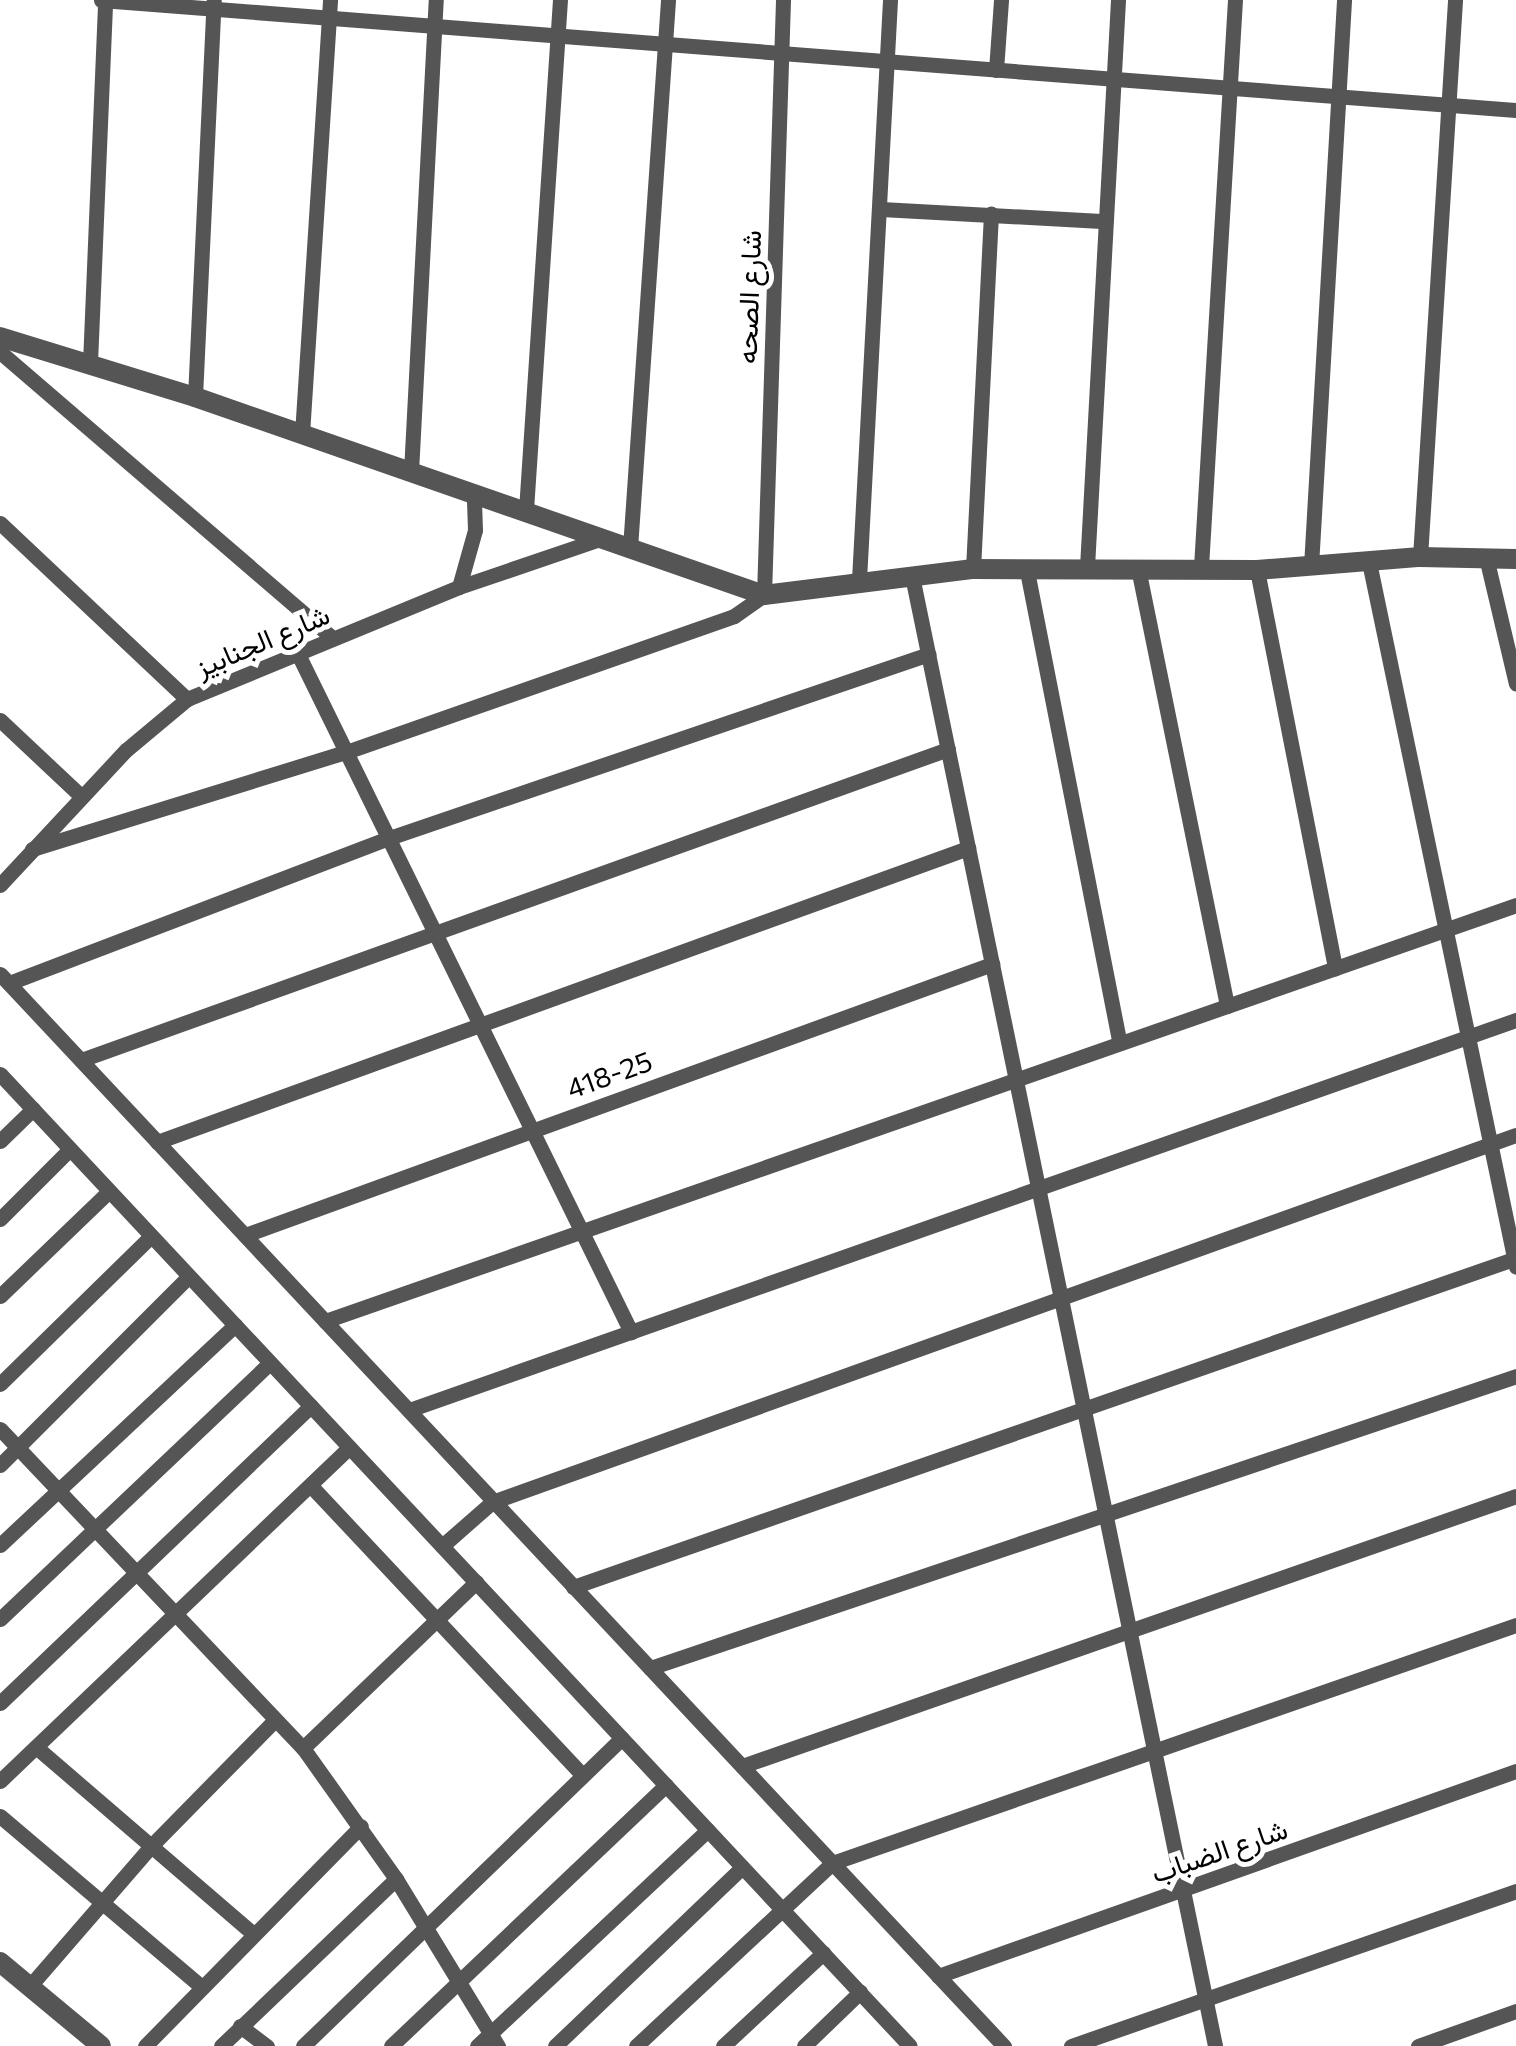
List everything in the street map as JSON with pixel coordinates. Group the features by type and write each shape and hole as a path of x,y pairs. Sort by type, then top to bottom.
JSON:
{"street":[{"path":"90,363 104,0 213,4 329,18 1516,110"},
{"path":"302,434 330,0"},
{"path":"411,472 436,0"},
{"path":"526,510 560,0"},
{"path":"630,548 668,0"},
{"name":"شارع الصحه","path":"764,595 783,0"},
{"path":"858,580 890,0"},
{"path":"996,70 1001,0"},
{"path":"1087,567 1118,0"},
{"path":"1201,568 1235,0"},
{"path":"1311,566 1344,0"},
{"path":"1420,557 1455,0"},
{"path":"195,396 213,4"},
{"path":"881,208 1106,221"},
{"path":"973,568 991,214"},
{"path":"0,337 195,396 764,595"},
{"path":"0,352 332,638"},
{"path":"459,587 475,530 474,492"},
{"path":"0,523 187,699"},
{"name":"شارع الجنابيز","path":"0,885 81,796 187,699 459,587 605,538"},
{"path":"32,849 346,752 734,616 764,595 973,568 1257,570 1420,557 1516,559"},
{"path":"1486,557 1516,684"},
{"path":"574,1587 1515,1262 1369,562"},
{"path":"1138,568 1227,1006"},
{"path":"1257,570 1335,968"},
{"path":"1027,571 1120,1043"},
{"path":"912,576 1215,2046"},
{"path":"297,652 631,1332"},
{"path":"928,654 389,838 4,979 1004,2046"},
{"path":"0,720 81,796"},
{"path":"81,1060 434,929 948,749"},
{"path":"158,1142 482,1028 968,848"},
{"path":"325,1321 1516,905"},
{"name":"418-25","path":"245,1236 532,1128 992,964"},
{"path":"409,1410 1516,1020"},
{"path":"0,1074 860,1992 899,2042"},
{"path":"0,1141 33,1109"},
{"path":"442,1546 492,1502 1516,1135"},
{"path":"0,1219 70,1149"},
{"path":"0,1296 109,1191"},
{"path":"0,1384 152,1236"},
{"path":"0,1465 189,1276"},
{"path":"0,1545 236,1326"},
{"path":"0,1619 270,1363"},
{"path":"650,1668 1516,1376"},
{"path":"0,1703 310,1406"},
{"path":"0,1428 303,1748 396,1879 494,2040"},
{"path":"0,1781 349,1447"},
{"path":"311,1486 582,1775"},
{"path":"742,1766 1516,1496"},
{"path":"303,1748 438,1623 476,1582"},
{"path":"636,2046 832,1863 1516,1625"},
{"path":"29,1986 152,1846 275,1720"},
{"path":"303,2046 423,1925 622,1738"},
{"path":"36,1747 250,1932"},
{"name":"شارع الضباب","path":"938,1976 1516,1771"},
{"path":"392,2046 457,1979 666,1785"},
{"path":"0,1816 199,1985"},
{"path":"145,2046 250,1932 360,1826"},
{"path":"477,2046 494,2040 708,1830"},
{"path":"555,2046 742,1867"},
{"path":"221,2046 396,1879"},
{"path":"1071,2046 1204,1995 1516,1891"},
{"path":"723,2046 823,1953"},
{"path":"0,1962 101,2046"},
{"path":"804,2046 860,1992"},
{"path":"1418,2046 1516,2010"},
{"path":"76,2026 90,2046"},
{"path":"240,2026 267,2046"}]}
